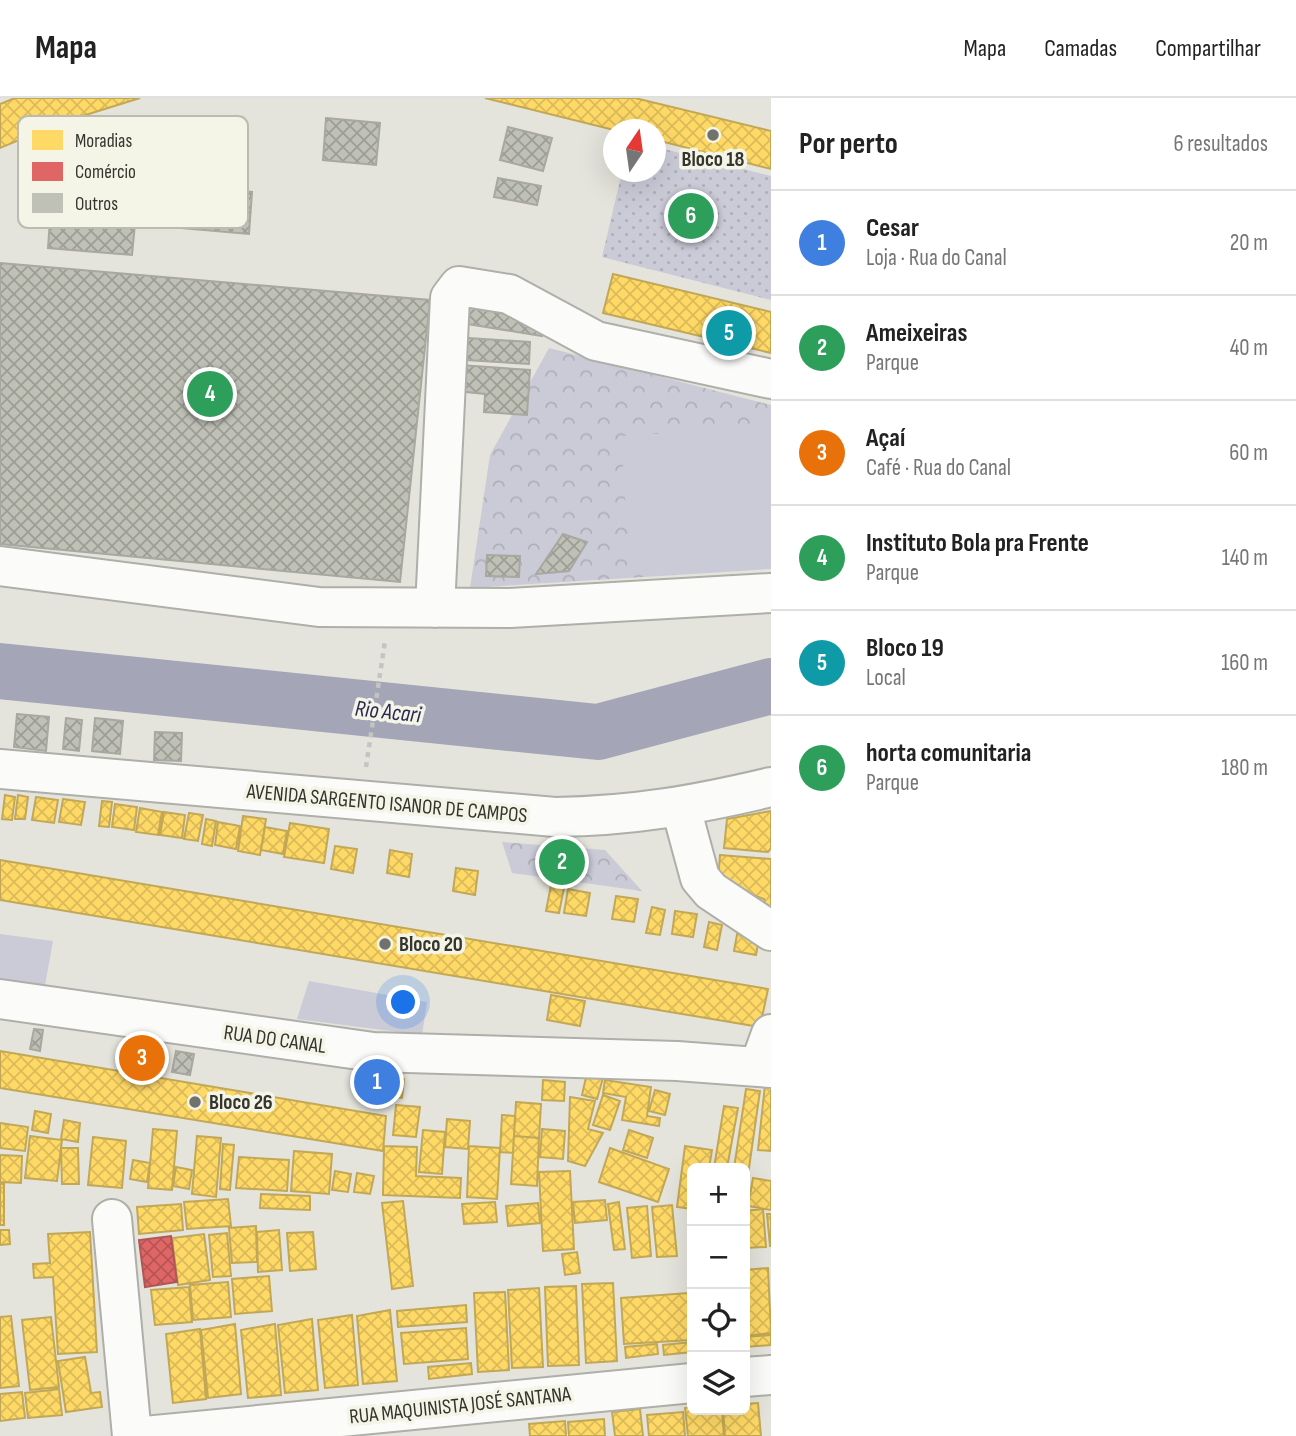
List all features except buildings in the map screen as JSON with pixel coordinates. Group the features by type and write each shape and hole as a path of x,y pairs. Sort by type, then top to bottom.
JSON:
{"street":[{"path":"435,608 450,298 459,286 509,294 596,341 771,379"},
{"path":"0,566 319,607 510,608 771,593"},
{"name":"AVENIDA SARGENTO ISANOR DE CAMPOS","path":"0,769 555,817 615,816 681,808 771,787"},
{"path":"681,808 699,878 711,891 771,931"},
{"name":"RUA DO CANAL","path":"0,999 373,1052 677,1061 767,1056"},
{"path":"111,1219 132,1436"},
{"path":"750,1377 771,1375"},
{"name":"RUA MAQUINISTA JOSÉ SANTANA","path":"145,1436 687,1383"}],"path":[{"path":"369,743 382,657"}],"green space":[{"path":"666,150 771,176 771,300 602,257 620,182 666,182"},
{"path":"549,348 771,405 771,569 470,588 490,455"},
{"path":"771,427 771,565 630,573 621,436"},
{"path":"502,842 605,850 642,891 512,873"},
{"path":"0,934 53,941 44,991 0,985"},
{"path":"309,981 427,1002 422,1035 297,1019"}],"waterway":[{"name":"Rio Acari","path":"0,671 598,732 771,686"}],"place":[{"name":"Bloco 18","path":"713,135"},
{"name":"horta comunitaria","path":"691,216"},
{"name":"Bloco 19","path":"729,333"},
{"name":"Instituto Bola pra Frente","path":"210,394"},
{"name":"Ameixeiras","path":"562,862"},
{"name":"Bloco 20","path":"385,944"},
{"name":"Açaí","path":"142,1058"},
{"name":"Cesar","path":"377,1082"},
{"name":"Bloco 26","path":"195,1102"}]}
